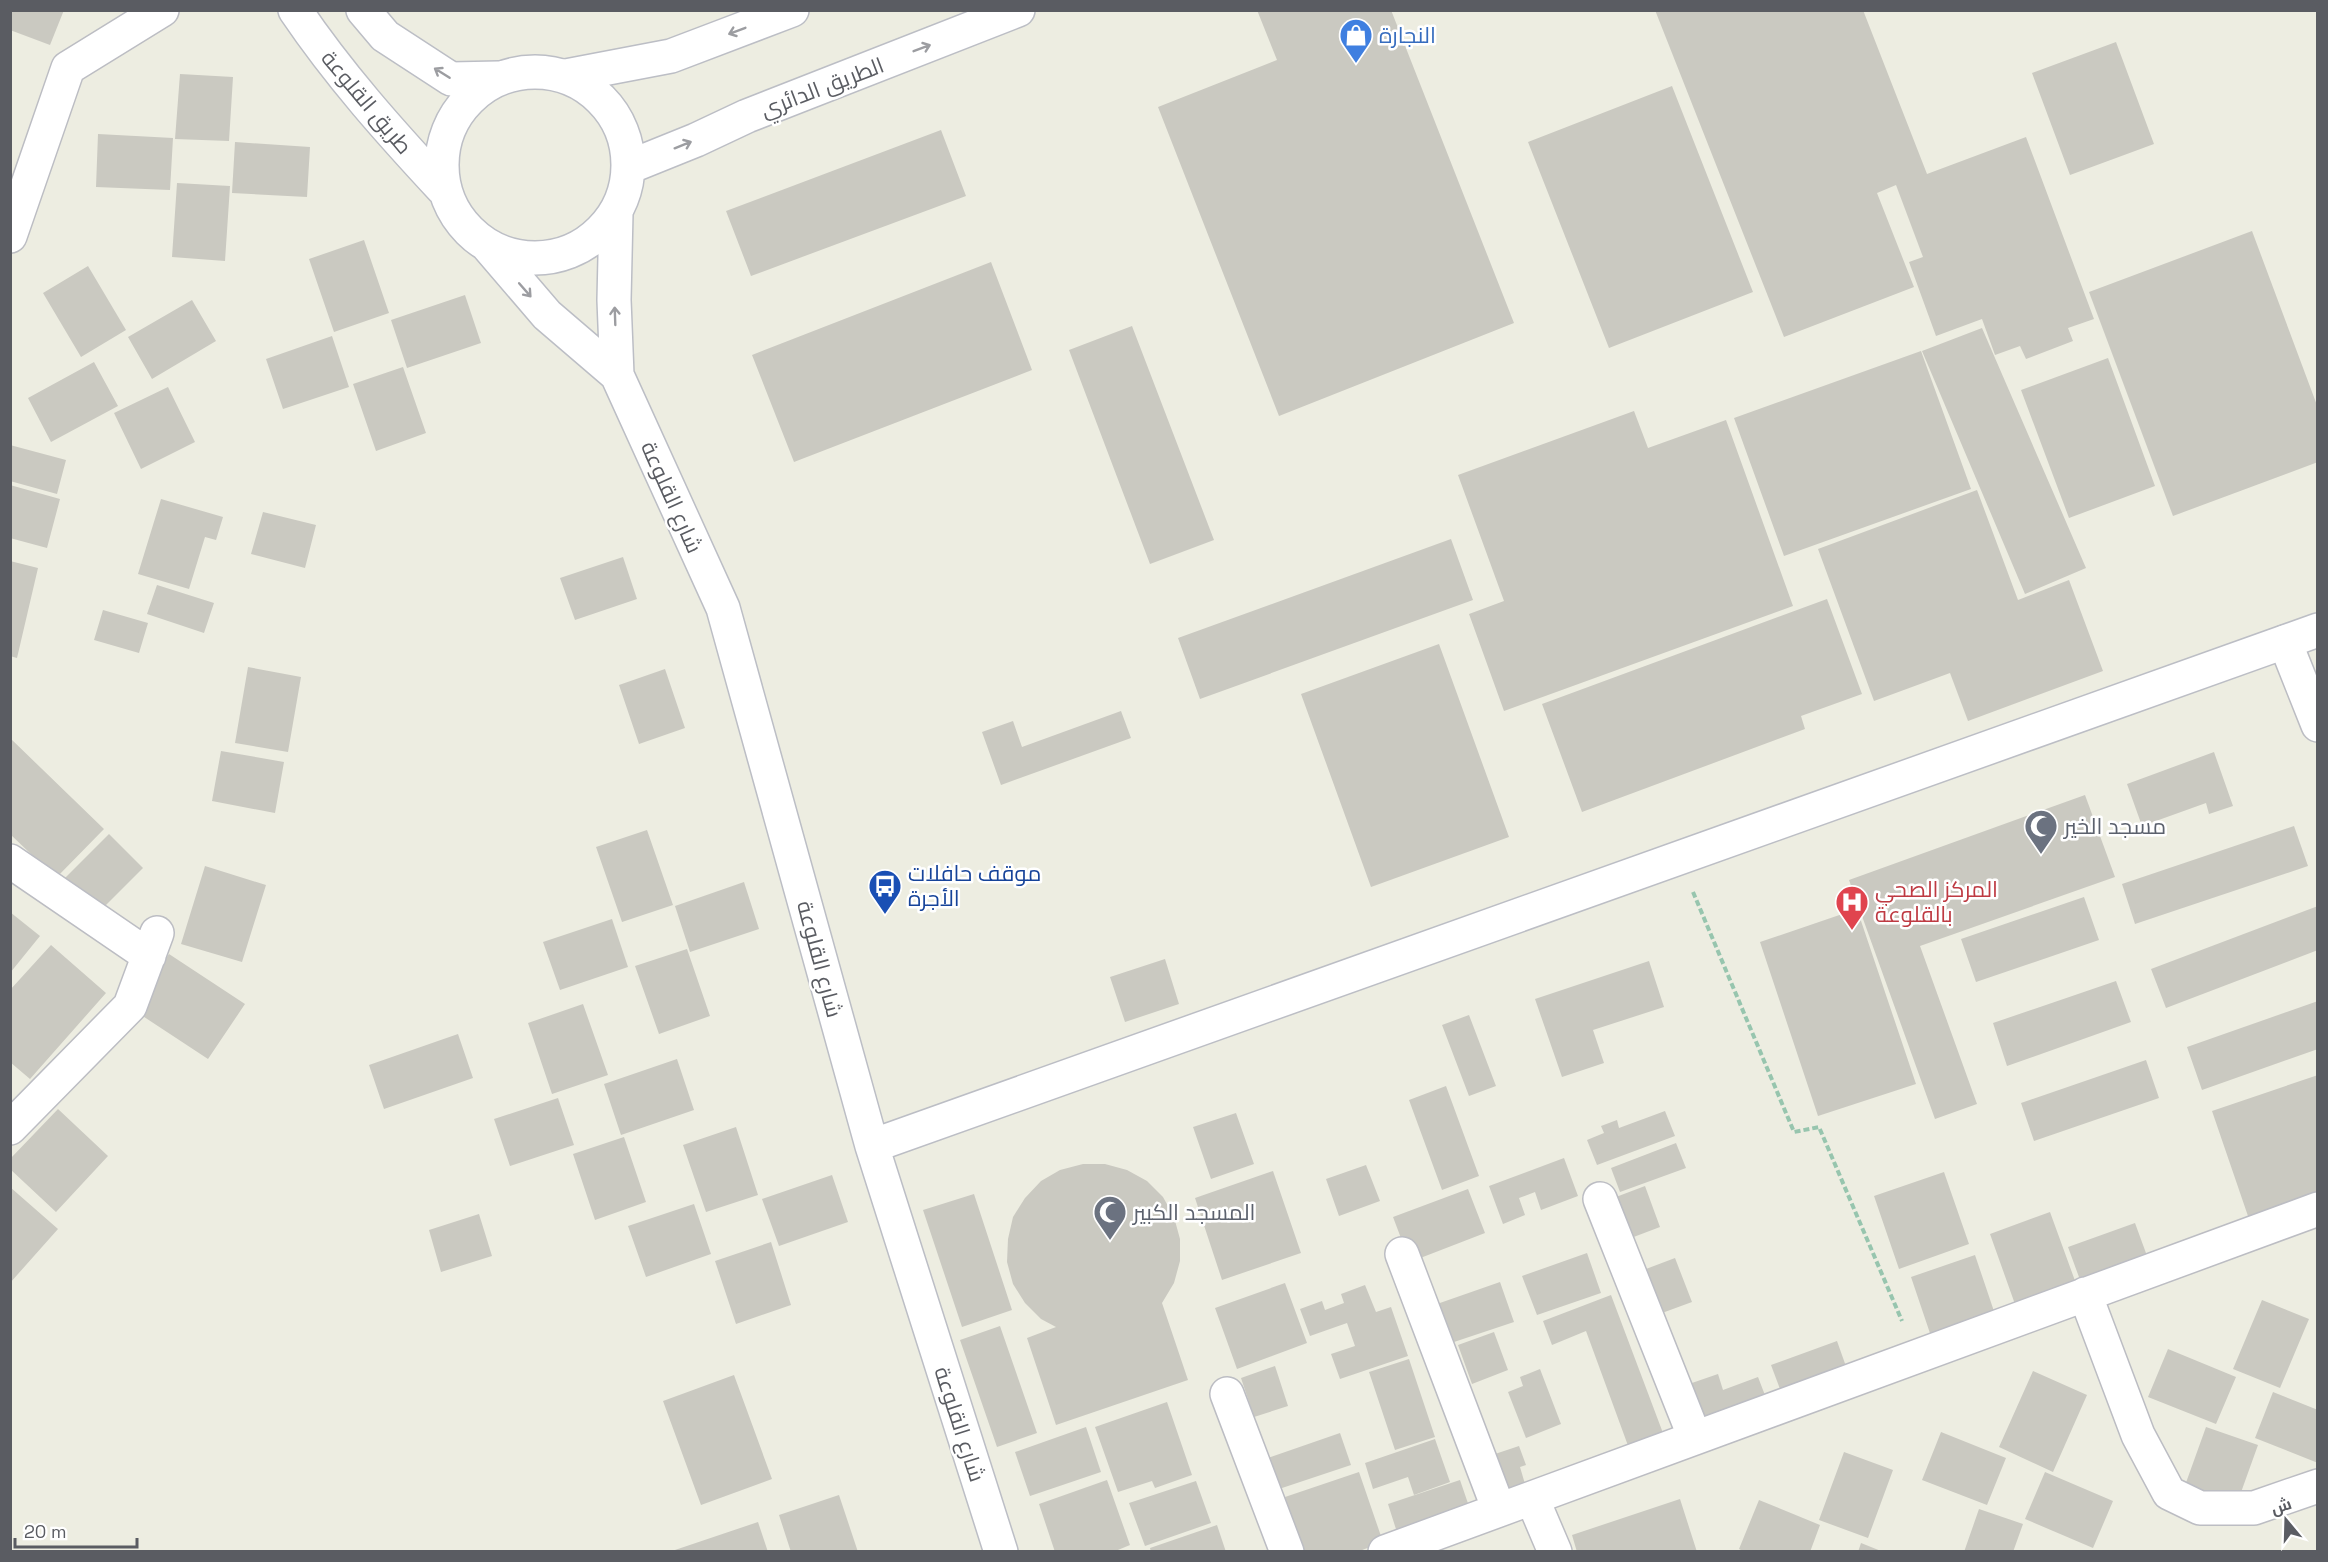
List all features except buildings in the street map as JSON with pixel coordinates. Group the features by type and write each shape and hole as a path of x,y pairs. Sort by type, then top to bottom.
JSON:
{"street":[{"path":"10,236 68,68 162,10"},
{"name":"طريق القلوعة","path":"295,10 325,54 395,137 444,189"},
{"path":"363,10 385,36 451,79 499,78 522,72 544,72 566,76 592,90 612,112 626,138 629,167 625,191 616,213 597,235 571,251 543,258 514,256 487,245"},
{"path":"566,76 671,56 792,10"},
{"name":"الطريق الدائري","path":"629,167 747,116 1018,10"},
{"path":"499,78 476,92 457,111 445,135 441,163 444,189 453,211 468,231 487,245 547,315 617,375"},
{"path":"616,213 614,300 617,375"},
{"name":"شارع القلوعة","path":"617,375 723,608 872,1146 1001,1551"},
{"path":"872,1146 2318,630"},
{"path":"2285,642 2318,725"},
{"path":"10,861 153,944 130,1006 10,1128"},
{"path":"1600,1199 1695,1438"},
{"path":"1406,1548 1498,1510 2318,1209"},
{"path":"1402,1254 1498,1510"},
{"path":"2085,1294 2138,1435 2169,1493 2200,1508 2254,1508 2318,1486"},
{"path":"1227,1394 1287,1551"},
{"path":"1532,1498 1555,1551"}],"path":[{"path":"1678,858 1794,1132 1819,1127 1918,1356"}],"place":[{"name":"النجارة","path":"1356,64"},
{"name":"مسجد الخير","path":"2041,855"},
{"name":"موقف حافلات الأجرة","path":"885,915"},
{"name":"المركز الصحي بالقلوعة","path":"1852,931"},
{"name":"المسجد الكبير","path":"1110,1241"}]}
